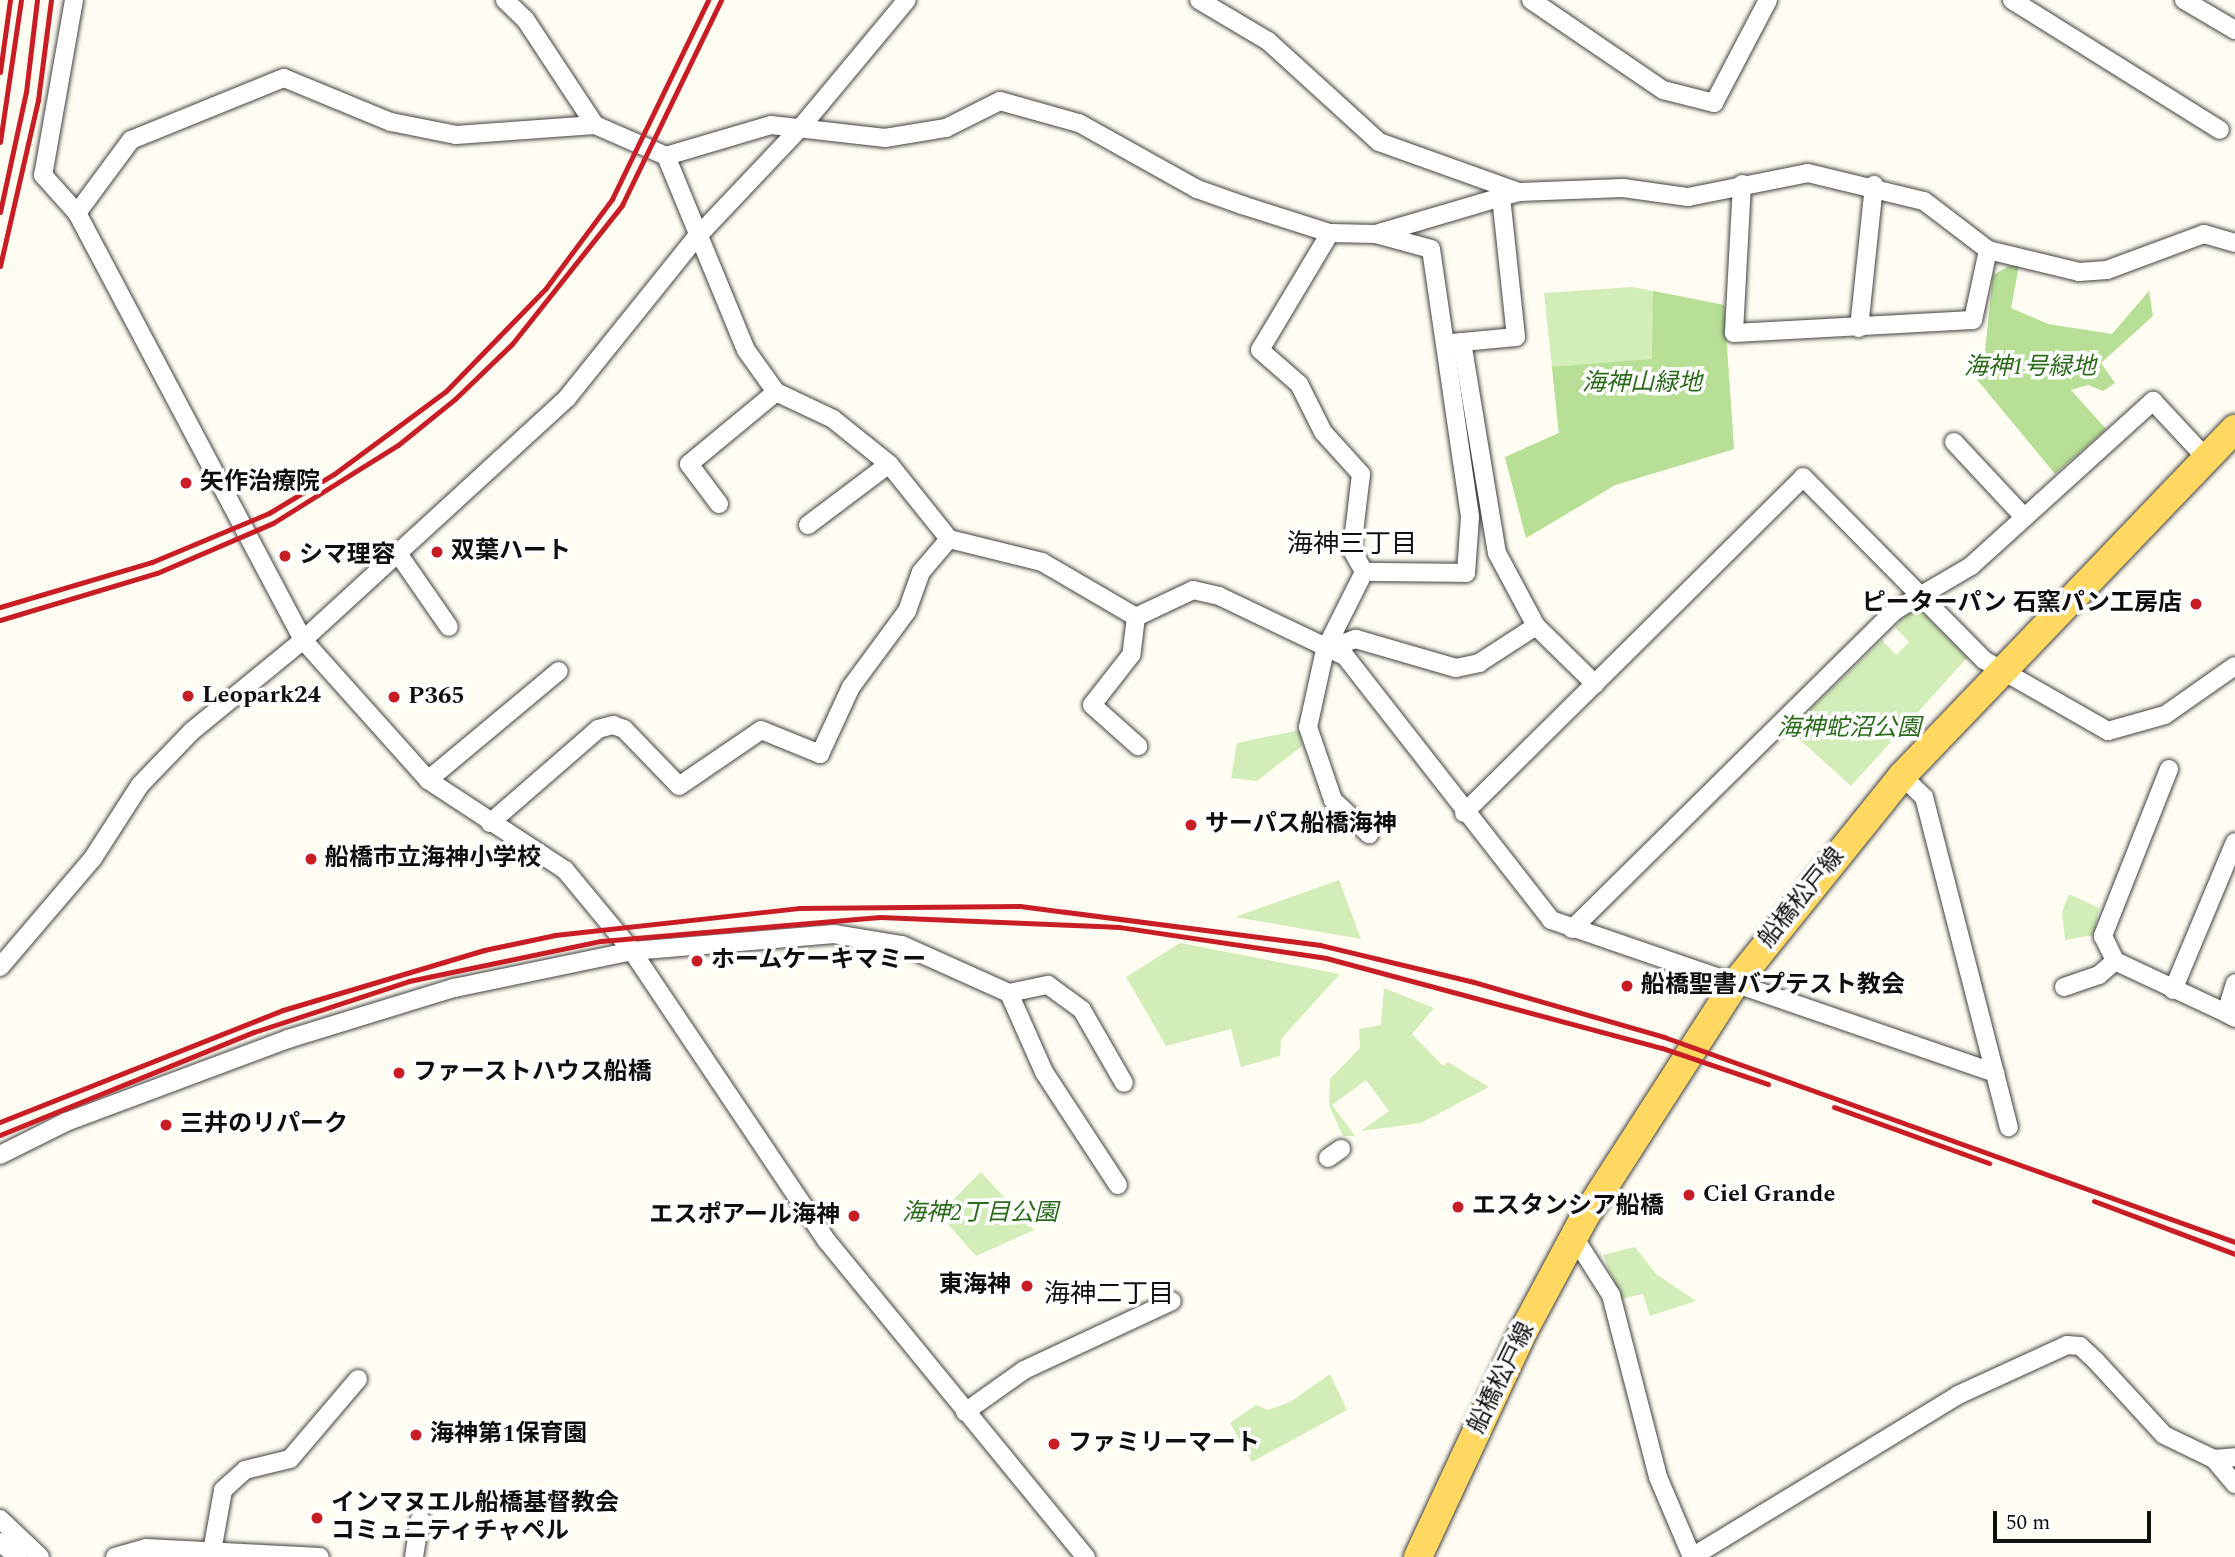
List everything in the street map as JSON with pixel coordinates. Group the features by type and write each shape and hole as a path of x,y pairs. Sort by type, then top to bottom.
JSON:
{"main road":[{"name":"船橋松戸線","path":"1418,1557 1574,1237 1734,985 1902,776 2235,429"}],"street":[{"path":"74,0 43,175 77,213 303,640 428,780 565,870 632,951 827,1241 1086,1557"},
{"path":"505,0 525,19 595,125"},
{"path":"0,967 93,858 141,785 228,698 303,640 566,398 695,239 801,127 907,0"},
{"path":"1199,0 1268,41 1379,142 1510,194"},
{"path":"1531,0 1663,90 1714,103 1768,0"},
{"path":"2012,0 2220,130"},
{"path":"2184,0 2235,30"},
{"path":"77,213 131,140 284,78 391,122 456,135 595,125 666,156 771,125 885,138 946,128 1000,101 1079,123 1197,189 1330,233 1376,233 1431,249 1454,343 1497,553 1536,626 1595,684"},
{"path":"666,156 695,239 746,350 776,392 834,419 888,464 948,539 1042,562 1136,617"},
{"path":"1376,233 1510,194 1623,188 1688,197 1742,184 1808,173 1874,185 1924,201 1989,250 2079,272 2107,270 2204,234 2235,243"},
{"path":"1742,184 1734,333 1973,320 1989,250"},
{"path":"1859,328 1874,185"},
{"path":"1454,343 1516,337 1510,194"},
{"path":"1330,233 1260,350 1299,384 1324,432 1361,474 1352,550 1364,572"},
{"path":"1364,572 1466,573 1470,517 1454,343"},
{"path":"719,504 689,464 776,392"},
{"path":"1572,929 1896,610 1922,599 1971,566 2153,401 2207,459"},
{"path":"1954,442 2024,517"},
{"path":"808,525 888,464"},
{"path":"1464,813 1803,477 1922,599 2001,671 2108,731 2165,715 2235,666"},
{"path":"491,823 598,729 613,725 679,786 761,730 820,754 851,687 907,611 921,572 948,539"},
{"path":"397,552 449,627"},
{"path":"1364,572 1325,650 1308,727 1315,762 1333,800 1369,834"},
{"path":"1136,617 1193,590 1219,596 1325,650 1345,656 1464,813 1551,920 1995,1073"},
{"path":"1136,617 1131,655 1092,705 1138,746"},
{"path":"1325,650 1356,639 1455,668 1479,663 1536,626"},
{"path":"428,780 559,671"},
{"path":"2169,769 2103,936 2115,961 2230,1016 2235,983"},
{"path":"1902,776 1924,797 2009,1128"},
{"path":"2173,990 2235,842"},
{"path":"0,1156 66,1122 332,1023 454,988 632,951 853,934 902,945 1009,993 1048,985 1075,1003 1124,1083"},
{"path":"2064,987 2099,975 2115,961"},
{"path":"1009,993 1044,1072 1118,1185"},
{"path":"1574,1237 1611,1295 1658,1477 1692,1557 1958,1395 2067,1345 2080,1346 2164,1435 2214,1459 2235,1484"},
{"path":"811,1251 827,1241"},
{"path":"965,1412 1024,1370 1172,1301"},
{"path":"211,1553 223,1490 245,1470 290,1459 358,1379"},
{"path":"2214,1459 2235,1457"},
{"path":"414,1557 420,1518"},
{"path":"0,1519 40,1557"},
{"path":"0,1542 18,1557"},
{"path":"115,1557 146,1548 320,1557"}],"green space":[{"name":"海神1号緑地","path":"2009,266 2019,266 2011,308 2048,324 2112,334 2149,291 2153,316 2101,363 2115,383 2103,391 2088,385 2071,390 2106,429 2055,474 1969,370 1983,370 1993,275"},
{"name":"海神山緑地","path":"1633,287 1724,305 1734,449 1615,485 1526,538 1505,457 1559,433 1544,293"},
{"name":"海神山緑地","path":"1653,291 1724,305 1734,449 1615,485 1526,538 1505,457 1559,433 1552,367 1652,359"},
{"name":"海神蛇沼公園","path":"1922,612 1967,658 1851,786 1789,730 1882,640 1896,655 1909,642 1895,627 1908,613"},
{"path":"1300,730 1302,746 1257,781 1231,778 1237,743"},
{"path":"1339,880 1361,939 1235,917"},
{"path":"2069,894 2099,908 2094,935 2065,940 2062,912"},
{"path":"1180,943 1340,974 1281,1039 1280,1056 1241,1067 1231,1029 1166,1046 1126,977"},
{"path":"1384,988 1434,1008 1412,1034 1443,1066 1448,1062 1489,1087 1421,1123 1361,1131 1389,1111 1366,1080 1332,1105 1355,1136 1343,1136 1329,1105 1330,1079 1360,1048 1359,1029 1381,1025"},
{"name":"海神2丁目公園","path":"981,1172 1034,1230 976,1256 939,1214"},
{"path":"1635,1247 1656,1274 1696,1301 1650,1316 1643,1294 1621,1299 1603,1255"},
{"path":"1330,1374 1347,1410 1252,1462 1230,1423 1256,1405 1268,1410 1290,1402"}],"railway":[{"path":"0,72 10,0"},
{"path":"0,142 21,0"},
{"path":"0,212 26,92 37,0"},
{"path":"0,266 38,100 51,0"},
{"path":"0,607 152,562 269,513 334,474 446,391 546,288 612,199 708,0"},
{"path":"0,620 157,573 273,523 398,445 455,399 512,344 622,205 721,0"},
{"path":"0,1122 283,1010 484,950 555,935 799,908 1020,906 1320,945 1474,982 1664,1037 2235,1242"},
{"path":"0,1135 254,1032 409,981 601,941 880,917 1119,927 1326,958 1662,1048 1768,1084"},
{"path":"1834,1107 1989,1163"},
{"path":"2094,1201 2235,1254"}],"place":[{"name":"矢作治療院","path":"186,483"},
{"name":"双葉ハート","path":"437,552"},
{"name":"シマ理容","path":"285,556"},
{"name":"ピーターパン 石窯パン工房店","path":"2196,604"},
{"name":"Leopark24","path":"188,696"},
{"name":"P365","path":"394,697"},
{"name":"サーパス船橋海神","path":"1191,825"},
{"name":"船橋市立海神小学校","path":"311,859"},
{"name":"ホームケーキマミー","path":"697,961"},
{"name":"船橋聖書バプテスト教会","path":"1627,986"},
{"name":"ファーストハウス船橋","path":"399,1073"},
{"name":"三井のリパーク","path":"166,1125"},
{"name":"Ciel Grande","path":"1689,1195"},
{"name":"エスタンシア船橋","path":"1458,1207"},
{"name":"エスポアール海神","path":"854,1216"},
{"name":"東海神","path":"1027,1286"},
{"name":"海神第1保育園","path":"416,1435"},
{"name":"ファミリーマート","path":"1054,1444"},
{"name":"インマヌエル船橋基督教会 コミュニティチャペル","path":"317,1518"}],"district":[{"name":"海神三丁目","path":"1352,545"},
{"name":"海神二丁目","path":"1109,1295"}]}
